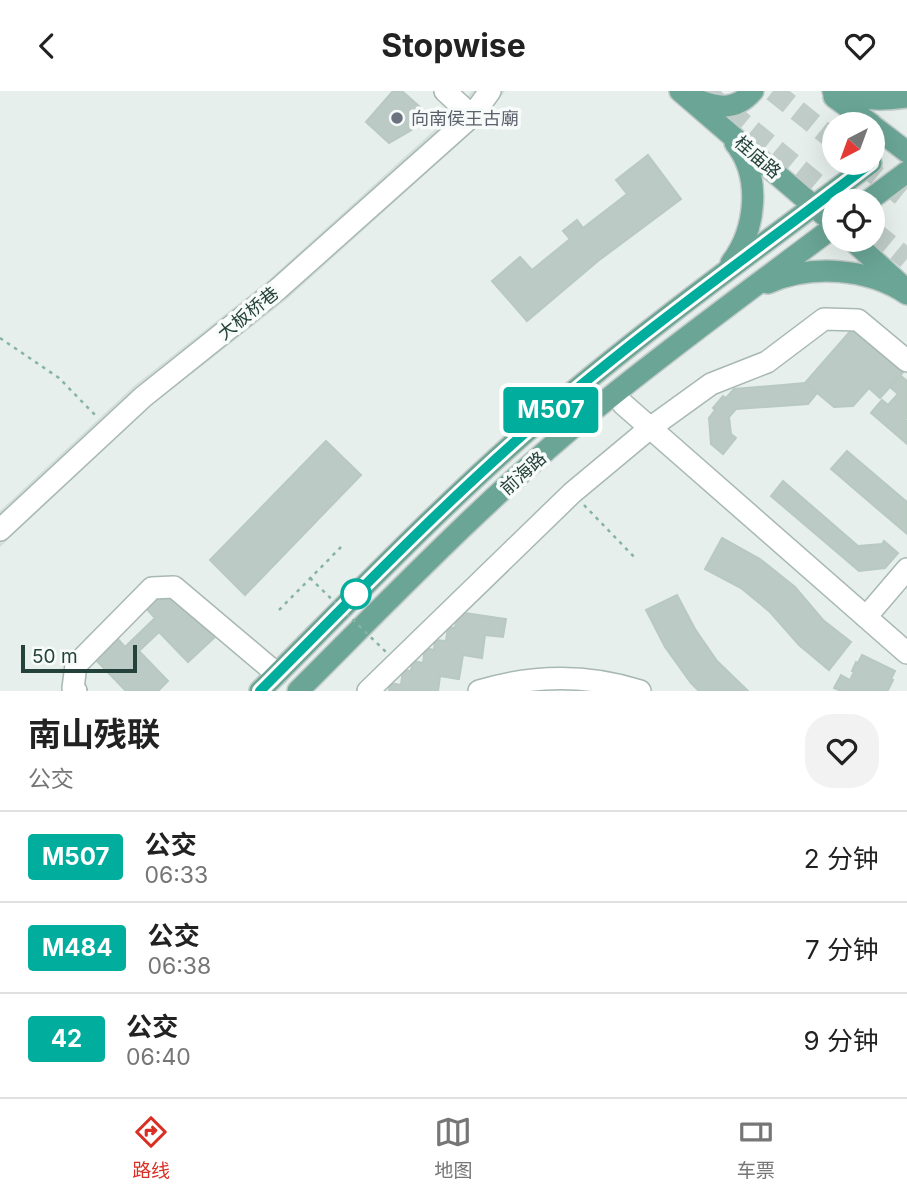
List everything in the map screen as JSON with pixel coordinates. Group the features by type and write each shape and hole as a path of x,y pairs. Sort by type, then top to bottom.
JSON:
{"main road":[{"path":"682,93 704,103 726,107 741,103 753,91"},
{"path":"826,91 854,112"},
{"path":"832,91 866,99 907,97"},
{"name":"桂庙路","path":"682,93 822,213"},
{"path":"718,278 737,255 747,236 752,213 749,171 739,148 723,127"},
{"path":"886,133 903,143"},
{"name":"前海路","path":"886,153 903,143"},
{"path":"884,189 907,172"},
{"name":"前海路","path":"260,691 437,514 531,427 608,363 855,175"},
{"name":"前海路","path":"298,691 457,532 526,469 593,411 822,235"},
{"path":"864,252 907,293"},
{"path":"744,294 803,273 829,272 878,279 907,293"}],"street":[{"path":"445,91 472,115"},
{"name":"大板桥巷","path":"0,530 143,397 278,289 472,115 490,91"},
{"path":"368,691 572,493 650,428 711,384 768,362 824,319 858,320 907,362"},
{"path":"623,404 866,617 903,642"},
{"path":"866,617 907,569"},
{"path":"76,691 73,688 75,665 152,588 174,587 277,674"},
{"path":"479,691 550,678 603,682 640,691"}],"path":[{"path":"0,338 59,378 108,429"},
{"path":"572,493 637,560"},
{"path":"279,610 341,547"},
{"path":"310,578 386,652"}],"shaded area":[{"path":"472,91 505,91 481,124 287,299 151,406 0,547 0,511 134,386 270,279 461,106"}],"building":[{"name":"向南侯王古廟","path":"393,91 402,91 429,115 410,131 389,143 366,122"},
{"path":"648,155 681,199 598,261 527,321 492,281 520,257 532,270 570,239 563,231 577,220 583,228 627,194 616,180"},
{"path":"854,327 905,370 880,398 869,388 853,406 834,407 805,383"},
{"path":"900,375 907,381 907,444 871,413 882,400 888,405 898,394 890,387"},
{"path":"805,383 817,393 808,404 736,409 729,417 731,434 736,438 723,454 711,444 709,418 723,396 726,398 734,389"},
{"path":"326,441 361,475 245,595 210,560"},
{"path":"847,451 907,502 907,534 831,469"},
{"path":"783,481 858,546 882,544 884,541 898,553 885,568 859,571 771,496"},
{"path":"722,538 760,559 795,587 823,620 851,642 829,670 799,645 770,612 741,588 705,569"},
{"path":"167,588 215,637 188,662 159,632 139,651 168,681 158,691 126,691 94,658 116,637 125,647 155,618 146,608"},
{"path":"677,595 695,629 717,661 748,691 699,691 691,683 665,647 646,610"},
{"path":"458,612 506,619 503,637 485,635 482,658 463,655 459,679 440,676 438,691 389,691 390,683 401,685 403,670 411,671 413,661 423,663 425,648 434,650 435,640 446,641 448,627 455,628"},
{"path":"862,655 895,671 888,690 841,691 834,688 841,675 850,680 856,662 858,663"}],"tunnel":[{"path":"704,91 823,189"},
{"path":"773,91 822,131"},
{"path":"876,175 907,200"},
{"path":"885,241 907,259"}],"bus line":[{"name":"M507","path":"260,691 383,566 541,418 652,328 855,175"}],"place":[{"name":"向南侯王古廟","path":"397,118"}]}
